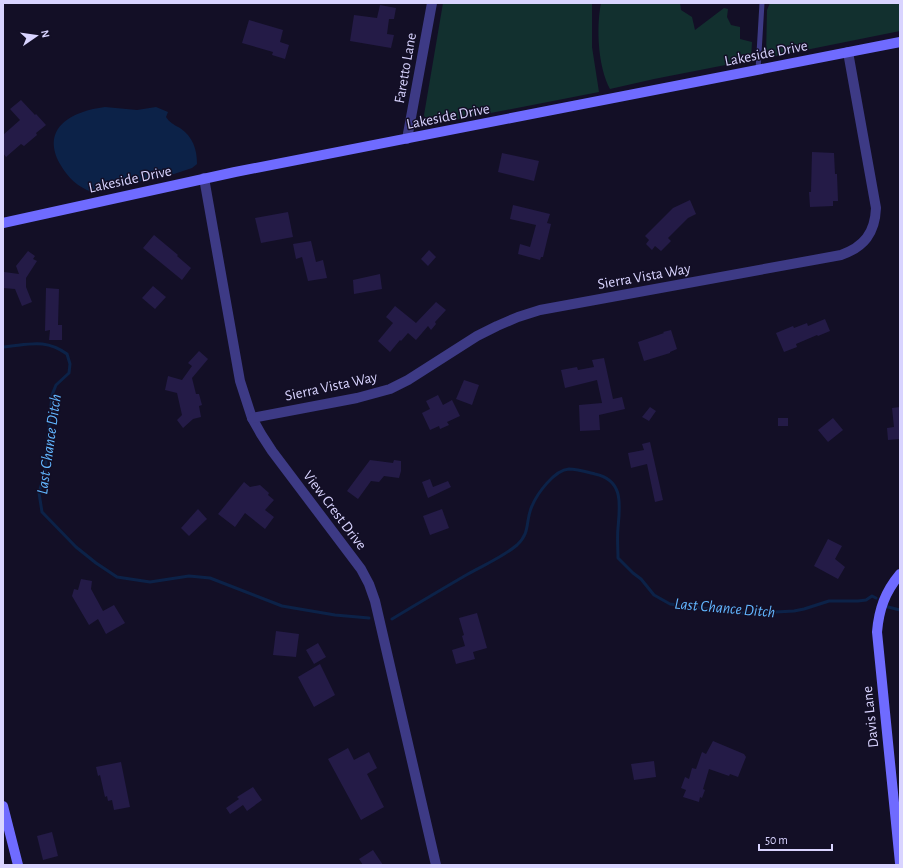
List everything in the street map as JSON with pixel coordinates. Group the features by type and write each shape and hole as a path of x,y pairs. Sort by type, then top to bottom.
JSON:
{"street":[{"name":"Faretto Lane","path":"407,139 432,3"},
{"name":"Lakeside Drive","path":"3,223 204,178 900,42"},
{"name":"Sierra Vista Way","path":"252,418 357,398 390,389 408,380 477,336 518,317 540,310 841,255 855,249 867,238 872,229 876,208 848,52"},
{"name":"View Crest Drive","path":"204,178 240,381 252,418 272,451 361,569 369,584 375,601 436,865"},
{"name":"Davis Lane","path":"900,574 884,598 878,618 877,632 900,863"},
{"path":"3,806 7,838 18,865"}],"lane":[{"path":"758,70 762,3"}],"green space":[{"path":"443,3 592,3 592,47 599,92 439,123 431,123 426,120 424,115"},
{"path":"601,3 680,3 681,10 692,17 695,30 724,8 728,9 727,17 731,25 740,27 740,39 752,42 751,60 610,89 603,70 599,47 599,13"},
{"path":"770,3 900,3 900,31 766,58 767,10"}],"water":[{"path":"105,107 137,110 156,107 168,112 166,117 167,119 180,128 191,139 195,148 197,164 192,168 174,174 92,192 78,185 66,174 60,164 55,151 54,140 57,131 63,123 71,117 82,112"}],"building":[{"path":"380,5 396,8 394,19 389,19 387,34 394,35 391,48 350,41 354,15 377,18"},
{"path":"249,20 283,30 280,42 289,45 285,59 272,55 273,52 242,43"},
{"path":"21,100 46,125 24,146 21,144 6,157 3,153 3,135 20,120 10,109"},
{"path":"812,152 834,153 835,174 837,174 838,201 833,201 833,206 810,207 809,192 811,192"},
{"path":"502,153 539,161 534,181 498,172"},
{"path":"690,200 696,214 688,218 668,238 671,241 661,251 655,246 652,250 646,244 649,240 645,236 673,208"},
{"path":"513,205 550,214 547,223 551,224 543,257 541,257 540,260 518,254 520,244 530,247 536,225 510,219"},
{"path":"288,212 293,237 261,243 255,218"},
{"path":"154,235 191,268 182,280 143,248"},
{"path":"311,241 316,262 323,260 327,278 308,281 302,257 296,259 293,244"},
{"path":"429,250 436,257 428,266 421,259"},
{"path":"28,251 35,256 33,259 37,261 26,278 26,287 32,302 22,306 15,289 3,288 3,276 4,272 19,274 16,266"},
{"path":"380,274 382,289 354,294 353,280"},
{"path":"153,286 166,297 155,309 142,298"},
{"path":"46,288 59,289 58,325 62,325 62,340 49,340 50,330 45,331"},
{"path":"436,302 446,310 435,322 436,324 431,330 428,326 416,340 408,333 390,352 378,341 393,323 386,317 395,306 416,323"},
{"path":"825,319 830,331 796,344 797,347 784,352 776,333 793,326 794,328 807,323 808,326"},
{"path":"671,330 677,349 670,353 644,361 638,342"},
{"path":"199,351 208,359 192,378 196,394 199,394 202,405 199,406 201,417 193,419 183,428 177,420 182,415 177,393 165,390 168,376 182,380 192,366 188,363"},
{"path":"604,358 613,399 622,397 625,409 599,415 600,430 580,431 579,405 602,403 597,380 565,388 561,370 577,367 578,370 594,367 592,360"},
{"path":"464,380 479,385 472,405 456,399"},
{"path":"438,395 443,405 452,400 460,416 447,422 449,425 440,429 439,426 430,430 422,413 430,409 426,401"},
{"path":"650,407 656,411 649,421 642,417"},
{"path":"900,407 900,439 888,440 887,428 894,427 892,408"},
{"path":"778,418 788,418 788,426 778,426"},
{"path":"833,418 843,430 828,442 818,430"},
{"path":"650,442 663,500 655,502 647,464 631,468 628,453 644,450 642,444"},
{"path":"370,460 393,463 394,460 401,461 399,478 384,476 379,482 371,481 358,499 347,491"},
{"path":"430,479 433,487 448,481 451,487 428,498 422,482"},
{"path":"244,482 250,487 260,485 274,500 265,510 274,517 265,529 245,513 235,527 218,514"},
{"path":"198,509 207,519 189,536 181,528"},
{"path":"442,509 449,528 430,535 423,516"},
{"path":"828,539 842,546 835,559 845,567 838,579 814,566"},
{"path":"81,579 92,581 91,589 103,611 114,605 125,623 106,634 98,619 89,625 72,596 74,589 78,590"},
{"path":"477,613 487,648 473,652 475,659 456,664 452,650 465,646 462,636 464,635 459,618"},
{"path":"276,631 299,634 296,657 273,655"},
{"path":"318,643 326,657 314,664 306,650"},
{"path":"320,664 335,695 314,707 298,677"},
{"path":"713,741 744,754 746,757 738,777 730,774 729,776 709,769 703,789 705,790 702,798 700,797 699,802 683,797 686,790 681,788 685,777 689,779 692,768 696,769 702,752 706,754"},
{"path":"348,748 354,760 369,752 377,768 367,774 384,807 361,820 328,759"},
{"path":"654,761 656,777 634,780 631,764"},
{"path":"121,762 130,807 114,810 112,800 108,801 107,796 105,797 100,775 98,776 96,767"},
{"path":"253,787 262,800 247,811 243,805 230,814 226,808 239,799 237,797"},
{"path":"52,832 58,856 43,860 37,836"},
{"path":"373,850 383,865 363,865 359,859"}],"waterway":[{"name":"Last Chance Ditch","path":"3,347 43,344 59,349 67,354 70,364 69,373 56,385 52,395 45,471 39,493 42,512 76,547 96,563 117,577 150,582 189,576 210,578 282,606 335,615 369,618"},
{"name":"Last Chance Ditch","path":"392,619 500,557 517,545 524,536 530,511 538,495 552,478 563,470 569,469 604,477 616,488 619,502 618,558 641,579 654,595 670,604 742,613 758,613 794,611 829,601 858,601 866,600 872,596 876,598"},
{"name":"Last Chance Ditch","path":"888,607 900,610"}]}
